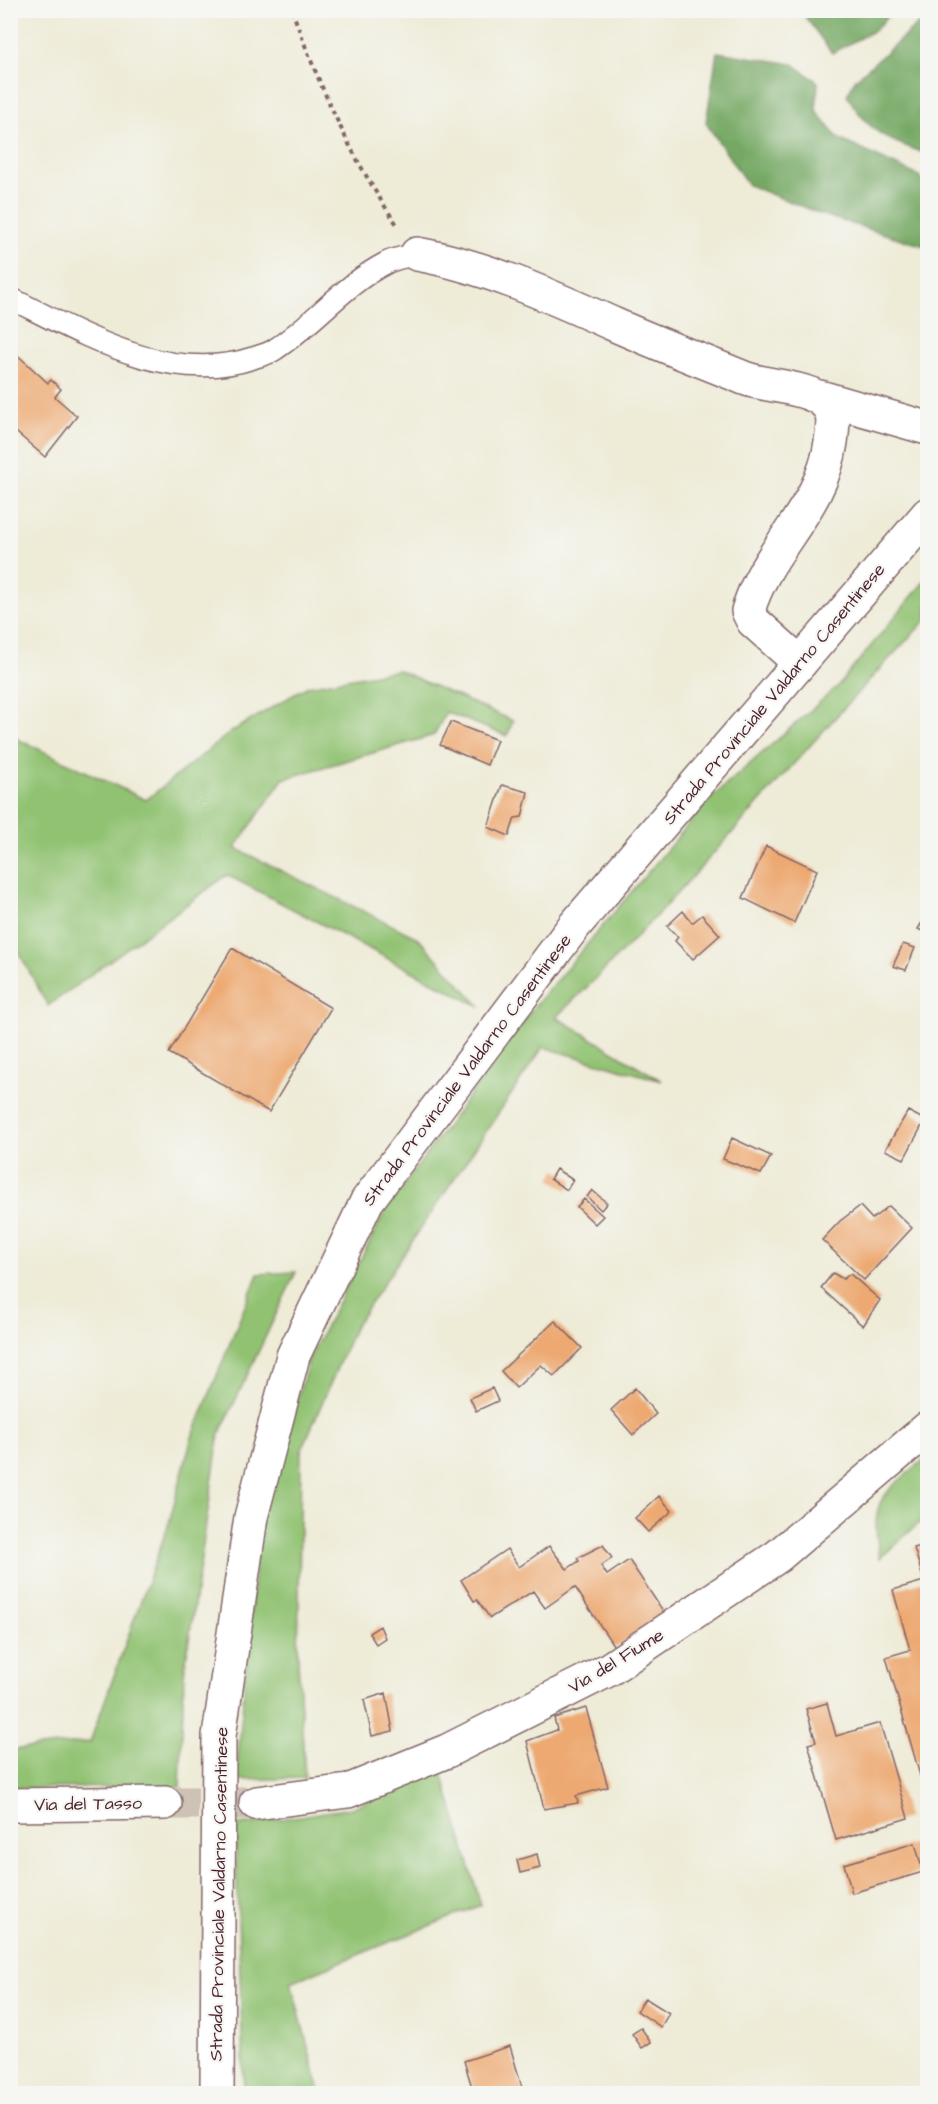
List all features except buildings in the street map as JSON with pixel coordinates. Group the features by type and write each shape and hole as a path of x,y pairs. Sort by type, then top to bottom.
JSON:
{"street":[{"path":"417,254 453,260 534,290 760,385 806,391 927,428"},
{"path":"800,663 753,621 748,611 757,582 794,531 828,466 832,414 820,397"},
{"name":"Strada Provinciale Valdarno Casentinese","path":"217,2094 219,1736 251,1517 293,1356 367,1201 575,925 927,514"},
{"name":"Via del Fiume","path":"256,1803 348,1791 447,1751 608,1670 778,1556 927,1428"},
{"name":"Via del Tasso","path":"10,1805 165,1803"}],"lane":[{"path":"10,298 69,327 144,358 188,366 233,365 273,351 351,285 387,262 417,254"}],"path":[{"path":"292,10 317,81 379,199 417,254"}],"green space":[{"path":"801,11 892,11 875,30 832,53"},
{"path":"927,16 927,154 881,134 863,119 847,95 855,80"},
{"path":"717,52 793,64 818,82 816,111 839,139 919,176 927,185 927,247 823,215 748,185 706,123"},
{"path":"927,578 927,619 834,718 652,920 556,1017 662,1081 543,1047 355,1326 301,1452 298,1662 305,1778 236,1780 259,1522 310,1357 387,1208 535,1006 709,800 838,686"},
{"path":"398,670 513,721 507,736 446,712 434,735 283,779 235,848 418,938 481,1007 227,875 48,1006 11,938 11,736 146,800 231,732 308,686"},
{"path":"296,1272 219,1435 184,1674 180,1787 11,1788 10,1750 90,1742 169,1523 191,1440 258,1274"},
{"path":"927,1457 927,1516 880,1558 876,1521 883,1498 890,1489"},
{"path":"441,1770 481,1905 291,1982 320,2093 244,2093 235,1826 351,1808"}],"tunnel":[{"path":"165,1803 256,1803"}]}
